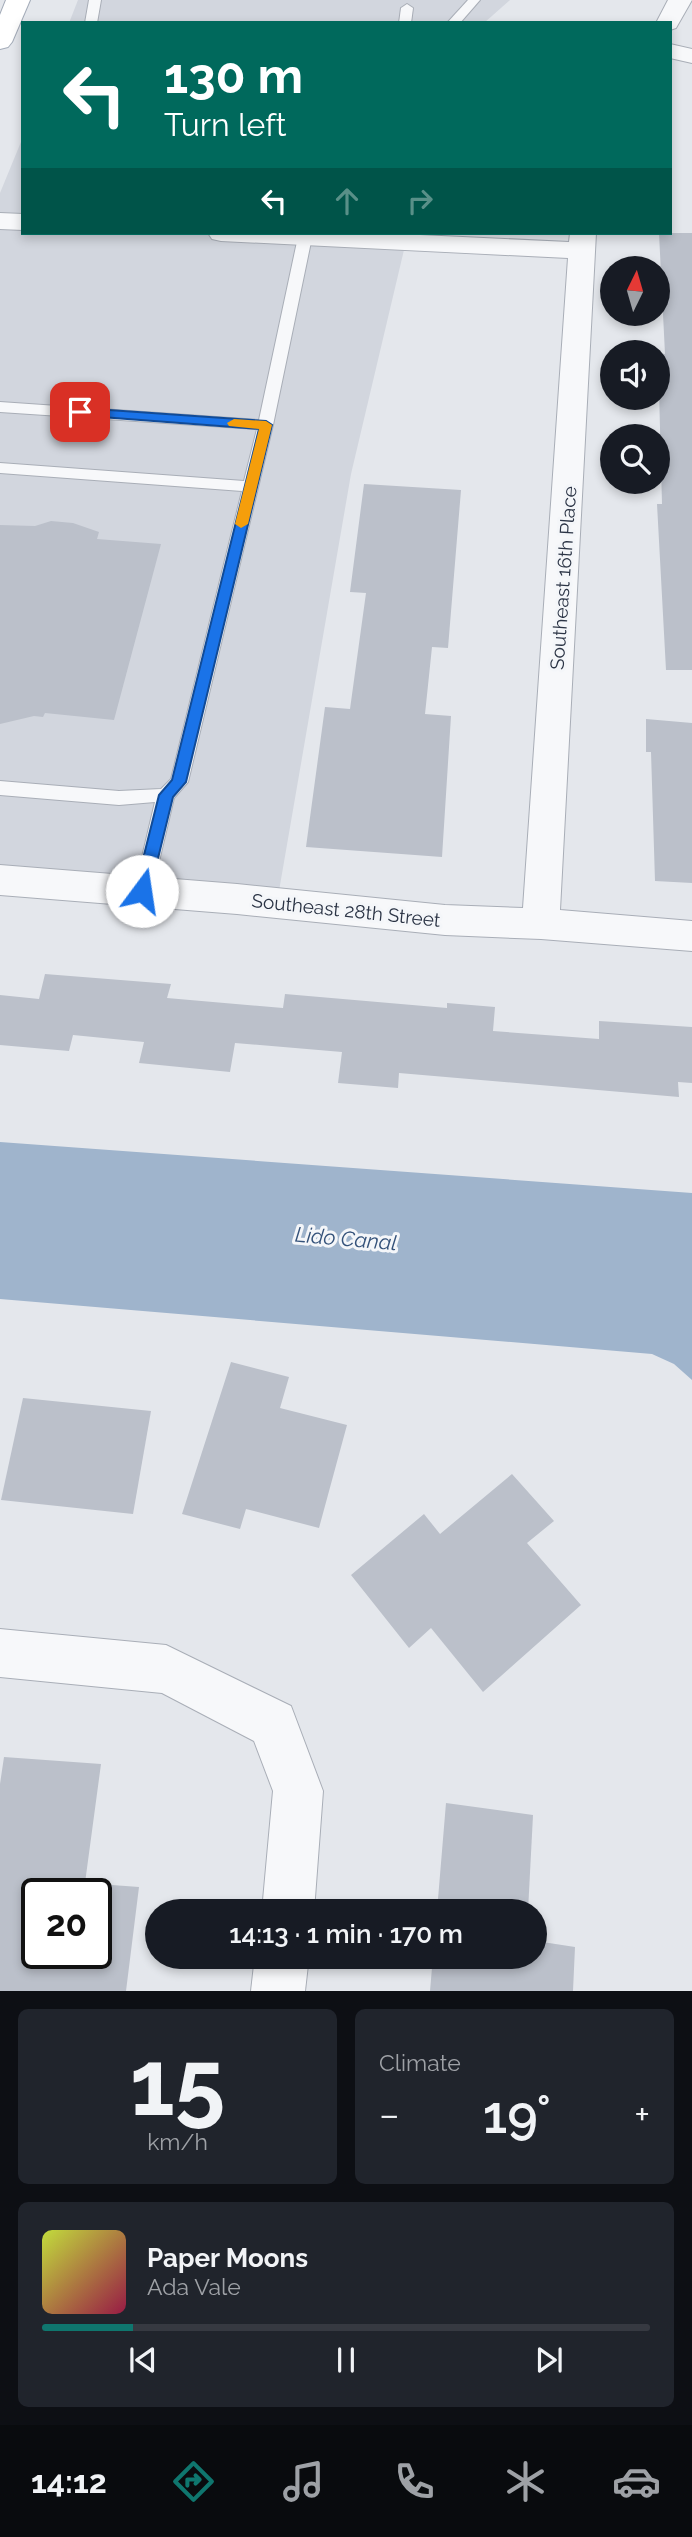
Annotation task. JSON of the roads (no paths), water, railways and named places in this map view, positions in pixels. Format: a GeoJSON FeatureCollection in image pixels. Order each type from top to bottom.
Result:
{"type":"FeatureCollection","features":[{"type":"Feature","properties":{"kind":"main road"},"geometry":{"type":"LineString","coordinates":[[0,42],[18,0]]}},
{"type":"Feature","properties":{"kind":"street"},"geometry":{"type":"LineString","coordinates":[[669,21],[680,0]]}},
{"type":"Feature","properties":{"kind":"street"},"geometry":{"type":"LineString","coordinates":[[672,51],[692,56]]}},
{"type":"Feature","properties":{"kind":"street"},"geometry":{"type":"LineString","coordinates":[[0,221],[21,222]]}},
{"type":"Feature","properties":{"kind":"street"},"geometry":{"type":"LineString","coordinates":[[264,235],[582,242]]}},
{"type":"Feature","properties":{"kind":"street","name":"Southeast 16th Place"},"geometry":{"type":"LineString","coordinates":[[541,924],[582,242]]}},
{"type":"Feature","properties":{"kind":"street","name":"Southeast 28th Street"},"geometry":{"type":"LineString","coordinates":[[0,880],[445,920],[541,924],[692,936]]}},
{"type":"Feature","properties":{"kind":"street"},"geometry":{"type":"LineString","coordinates":[[0,1653],[166,1669],[273,1724],[299,1791],[289,1899]]}},
{"type":"Feature","properties":{"kind":"street"},"geometry":{"type":"LineString","coordinates":[[278,1991],[281,1969]]}},
{"type":"Feature","properties":{"kind":"lane"},"geometry":{"type":"LineString","coordinates":[[92,21],[95,0]]}},
{"type":"Feature","properties":{"kind":"lane"},"geometry":{"type":"LineString","coordinates":[[455,21],[474,0]]}},
{"type":"Feature","properties":{"kind":"lane"},"geometry":{"type":"LineString","coordinates":[[405,21],[407,8]]}},
{"type":"Feature","properties":{"kind":"lane"},"geometry":{"type":"LineString","coordinates":[[142,891],[166,795],[179,782],[266,425],[305,237]]}},
{"type":"Feature","properties":{"kind":"lane"},"geometry":{"type":"LineString","coordinates":[[0,407],[266,425]]}},
{"type":"Feature","properties":{"kind":"lane"},"geometry":{"type":"LineString","coordinates":[[0,468],[250,487]]}},
{"type":"Feature","properties":{"kind":"lane"},"geometry":{"type":"LineString","coordinates":[[0,788],[118,798],[166,795]]}},
{"type":"Feature","properties":{"kind":"water","name":"Lido Canal"},"geometry":{"type":"Polygon","coordinates":[[[0,1142],[692,1193],[692,1380],[674,1364],[652,1354],[0,1299],[0,1142]]]}}]}
